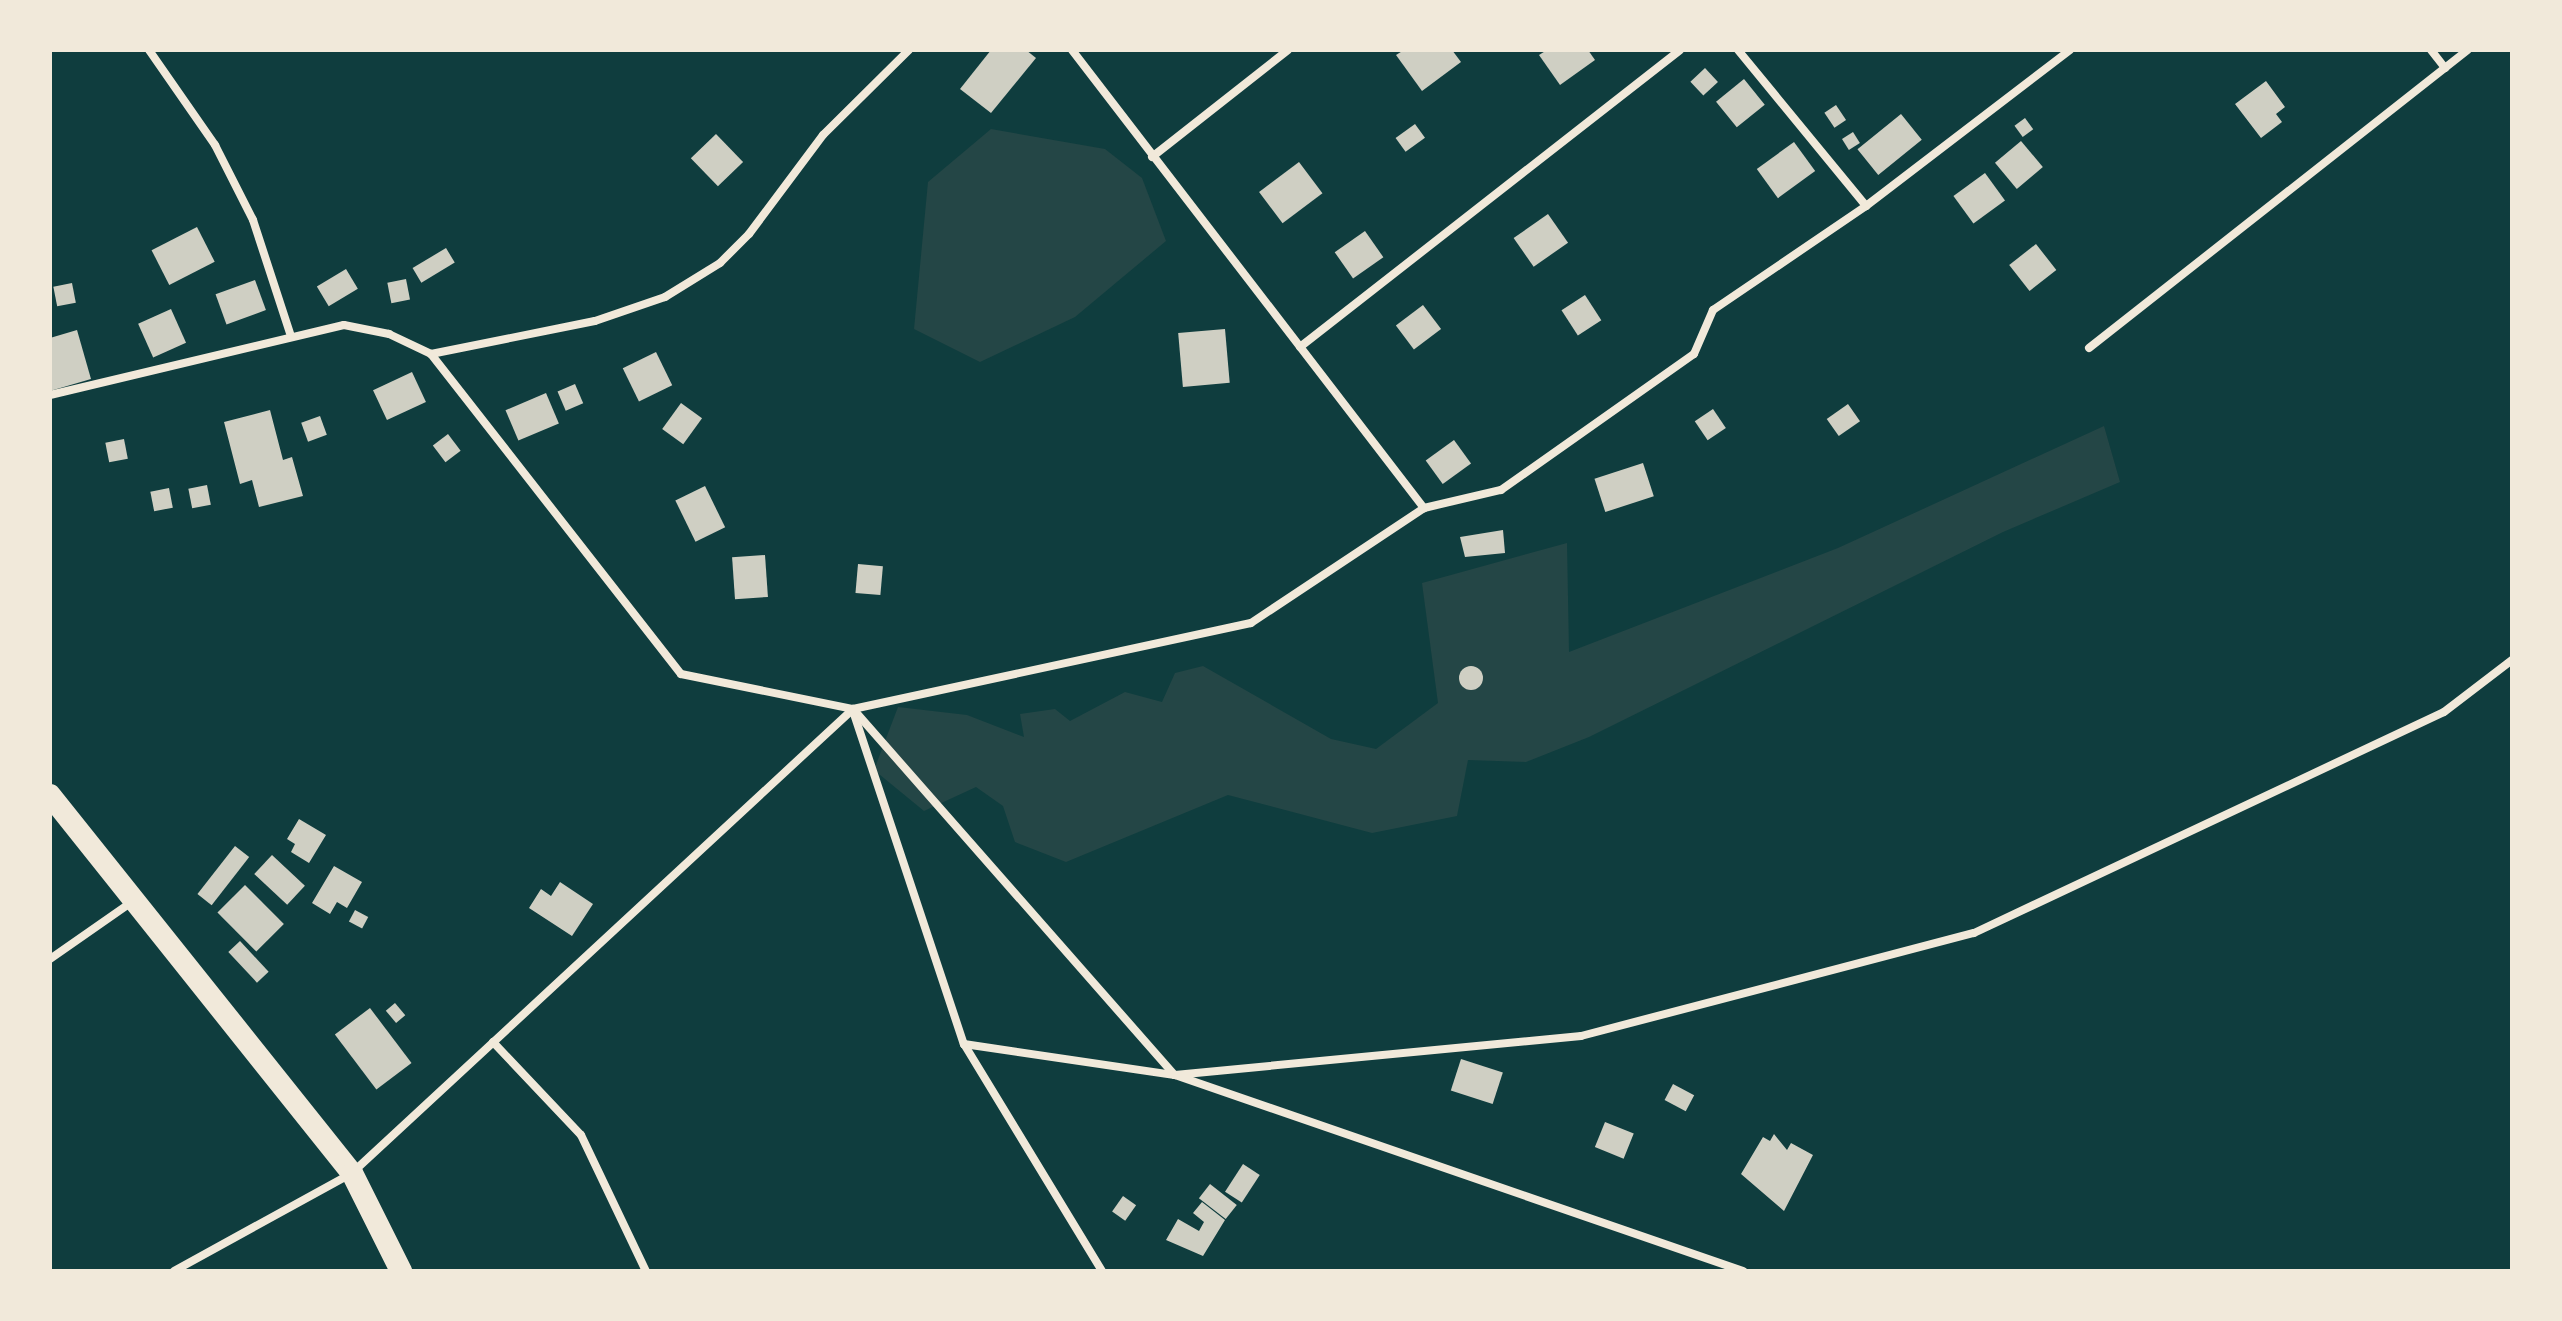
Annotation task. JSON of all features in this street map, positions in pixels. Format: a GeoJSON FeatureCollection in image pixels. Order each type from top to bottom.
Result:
{"type":"FeatureCollection","features":[{"type":"Feature","properties":{"kind":"highway"},"geometry":{"type":"LineString","coordinates":[[50,795],[137,898],[352,1173],[401,1271]]}},
{"type":"Feature","properties":{"kind":"street"},"geometry":{"type":"LineString","coordinates":[[149,50],[215,145],[253,220],[291,336]]}},
{"type":"Feature","properties":{"kind":"street"},"geometry":{"type":"LineString","coordinates":[[431,354],[595,321],[665,297],[720,263],[823,135],[909,50]]}},
{"type":"Feature","properties":{"kind":"street"},"geometry":{"type":"LineString","coordinates":[[1072,50],[1424,508]]}},
{"type":"Feature","properties":{"kind":"street"},"geometry":{"type":"LineString","coordinates":[[1152,157],[1288,50]]}},
{"type":"Feature","properties":{"kind":"street"},"geometry":{"type":"LineString","coordinates":[[1300,347],[1680,50]]}},
{"type":"Feature","properties":{"kind":"street"},"geometry":{"type":"LineString","coordinates":[[1738,50],[1866,206]]}},
{"type":"Feature","properties":{"kind":"street"},"geometry":{"type":"LineString","coordinates":[[50,395],[344,325],[389,334],[431,354],[681,674],[853,709],[1251,623],[1424,508],[1501,490],[1634,403],[1694,354],[1713,310],[1866,206],[2070,50]]}},
{"type":"Feature","properties":{"kind":"street"},"geometry":{"type":"LineString","coordinates":[[2431,50],[2445,68]]}},
{"type":"Feature","properties":{"kind":"street"},"geometry":{"type":"LineString","coordinates":[[2089,348],[2468,50]]}},
{"type":"Feature","properties":{"kind":"street"},"geometry":{"type":"LineString","coordinates":[[1175,1075],[1581,1036],[1974,933],[2444,712],[2512,660]]}},
{"type":"Feature","properties":{"kind":"street"},"geometry":{"type":"LineString","coordinates":[[174,1271],[352,1173],[853,709]]}},
{"type":"Feature","properties":{"kind":"street"},"geometry":{"type":"LineString","coordinates":[[853,709],[964,1044],[1102,1271]]}},
{"type":"Feature","properties":{"kind":"street"},"geometry":{"type":"LineString","coordinates":[[853,709],[1175,1075]]}},
{"type":"Feature","properties":{"kind":"street"},"geometry":{"type":"LineString","coordinates":[[50,959],[137,898]]}},
{"type":"Feature","properties":{"kind":"street"},"geometry":{"type":"LineString","coordinates":[[493,1042],[581,1135],[646,1271]]}},
{"type":"Feature","properties":{"kind":"street"},"geometry":{"type":"LineString","coordinates":[[964,1044],[1175,1075],[1743,1271]]}},
{"type":"Feature","properties":{"kind":"shaded area"},"geometry":{"type":"Polygon","coordinates":[[[991,129],[1105,149],[1142,178],[1166,241],[1075,317],[980,362],[914,329],[928,182],[991,129]]]}},
{"type":"Feature","properties":{"kind":"shaded area"},"geometry":{"type":"Polygon","coordinates":[[[2104,426],[2120,482],[2003,532],[1589,737],[1526,762],[1468,760],[1457,816],[1372,833],[1228,795],[1066,862],[1015,842],[1003,806],[976,787],[924,811],[874,770],[898,707],[967,715],[1024,737],[1020,714],[1055,709],[1070,721],[1125,692],[1162,702],[1175,673],[1203,666],[1331,739],[1376,749],[1438,703],[1422,583],[1567,543],[1569,652],[1838,548],[2104,426]]]}},
{"type":"Feature","properties":{"kind":"building"},"geometry":{"type":"Polygon","coordinates":[[[991,50],[1026,50],[1036,58],[991,113],[960,89],[991,50]]]}},
{"type":"Feature","properties":{"kind":"building"},"geometry":{"type":"Polygon","coordinates":[[[1404,50],[1452,50],[1461,62],[1422,91],[1396,55],[1404,50]]]}},
{"type":"Feature","properties":{"kind":"building"},"geometry":{"type":"Polygon","coordinates":[[[1547,50],[1588,50],[1595,60],[1560,85],[1539,55],[1547,50]]]}},
{"type":"Feature","properties":{"kind":"building"},"geometry":{"type":"Polygon","coordinates":[[[1705,68],[1718,82],[1703,96],[1690,82],[1705,68]]]}},
{"type":"Feature","properties":{"kind":"building"},"geometry":{"type":"Polygon","coordinates":[[[1744,79],[1765,105],[1737,127],[1716,102],[1744,79]]]}},
{"type":"Feature","properties":{"kind":"building"},"geometry":{"type":"Polygon","coordinates":[[[2266,81],[2285,107],[2276,114],[2282,122],[2261,138],[2235,104],[2266,81]]]}},
{"type":"Feature","properties":{"kind":"building"},"geometry":{"type":"Polygon","coordinates":[[[1836,105],[1846,120],[1834,128],[1824,113],[1836,105]]]}},
{"type":"Feature","properties":{"kind":"building"},"geometry":{"type":"Polygon","coordinates":[[[1901,114],[1922,140],[1878,175],[1857,149],[1901,114]]]}},
{"type":"Feature","properties":{"kind":"building"},"geometry":{"type":"Polygon","coordinates":[[[2025,118],[2033,129],[2023,137],[2014,126],[2025,118]]]}},
{"type":"Feature","properties":{"kind":"building"},"geometry":{"type":"Polygon","coordinates":[[[1415,124],[1425,138],[1406,152],[1396,138],[1415,124]]]}},
{"type":"Feature","properties":{"kind":"building"},"geometry":{"type":"Polygon","coordinates":[[[1853,132],[1860,143],[1849,150],[1842,139],[1853,132]]]}},
{"type":"Feature","properties":{"kind":"building"},"geometry":{"type":"Polygon","coordinates":[[[716,134],[743,162],[718,186],[691,158],[716,134]]]}},
{"type":"Feature","properties":{"kind":"building"},"geometry":{"type":"Polygon","coordinates":[[[2021,141],[2043,167],[2017,189],[1995,163],[2021,141]]]}},
{"type":"Feature","properties":{"kind":"building"},"geometry":{"type":"Polygon","coordinates":[[[1794,142],[1815,171],[1778,198],[1757,169],[1794,142]]]}},
{"type":"Feature","properties":{"kind":"building"},"geometry":{"type":"Polygon","coordinates":[[[1299,162],[1322,193],[1283,223],[1259,192],[1299,162]]]}},
{"type":"Feature","properties":{"kind":"building"},"geometry":{"type":"Polygon","coordinates":[[[1985,173],[2005,201],[1973,223],[1953,196],[1985,173]]]}},
{"type":"Feature","properties":{"kind":"building"},"geometry":{"type":"Polygon","coordinates":[[[1548,214],[1568,243],[1534,267],[1514,238],[1548,214]]]}},
{"type":"Feature","properties":{"kind":"building"},"geometry":{"type":"Polygon","coordinates":[[[197,227],[215,262],[169,285],[152,250],[197,227]]]}},
{"type":"Feature","properties":{"kind":"building"},"geometry":{"type":"Polygon","coordinates":[[[1365,231],[1383,257],[1353,278],[1335,252],[1365,231]]]}},
{"type":"Feature","properties":{"kind":"building"},"geometry":{"type":"Polygon","coordinates":[[[2036,244],[2056,270],[2030,291],[2009,265],[2036,244]]]}},
{"type":"Feature","properties":{"kind":"building"},"geometry":{"type":"Polygon","coordinates":[[[446,248],[455,263],[421,283],[413,268],[446,248]]]}},
{"type":"Feature","properties":{"kind":"building"},"geometry":{"type":"Polygon","coordinates":[[[346,269],[358,289],[329,306],[317,287],[346,269]]]}},
{"type":"Feature","properties":{"kind":"building"},"geometry":{"type":"Polygon","coordinates":[[[406,279],[410,300],[391,303],[387,283],[406,279]]]}},
{"type":"Feature","properties":{"kind":"building"},"geometry":{"type":"Polygon","coordinates":[[[255,280],[266,310],[226,324],[216,294],[255,280]]]}},
{"type":"Feature","properties":{"kind":"building"},"geometry":{"type":"Polygon","coordinates":[[[72,283],[76,303],[57,306],[53,287],[72,283]]]}},
{"type":"Feature","properties":{"kind":"building"},"geometry":{"type":"Polygon","coordinates":[[[1585,295],[1601,320],[1578,335],[1562,310],[1585,295]]]}},
{"type":"Feature","properties":{"kind":"building"},"geometry":{"type":"Polygon","coordinates":[[[1423,305],[1441,329],[1414,349],[1396,325],[1423,305]]]}},
{"type":"Feature","properties":{"kind":"building"},"geometry":{"type":"Polygon","coordinates":[[[171,309],[186,343],[153,357],[138,324],[171,309]]]}},
{"type":"Feature","properties":{"kind":"building"},"geometry":{"type":"Polygon","coordinates":[[[1225,329],[1230,383],[1183,387],[1178,333],[1225,329]]]}},
{"type":"Feature","properties":{"kind":"building"},"geometry":{"type":"Polygon","coordinates":[[[77,330],[91,379],[50,391],[50,338],[77,330]]]}},
{"type":"Feature","properties":{"kind":"building"},"geometry":{"type":"Polygon","coordinates":[[[656,352],[672,385],[639,401],[623,368],[656,352]]]}},
{"type":"Feature","properties":{"kind":"building"},"geometry":{"type":"Polygon","coordinates":[[[412,372],[426,402],[387,420],[373,390],[412,372]]]}},
{"type":"Feature","properties":{"kind":"building"},"geometry":{"type":"Polygon","coordinates":[[[575,384],[583,403],[566,411],[558,391],[575,384]]]}},
{"type":"Feature","properties":{"kind":"building"},"geometry":{"type":"Polygon","coordinates":[[[546,393],[559,423],[518,441],[505,410],[546,393]]]}},
{"type":"Feature","properties":{"kind":"building"},"geometry":{"type":"Polygon","coordinates":[[[681,403],[702,418],[683,444],[662,429],[681,403]]]}},
{"type":"Feature","properties":{"kind":"building"},"geometry":{"type":"Polygon","coordinates":[[[1848,404],[1860,421],[1839,436],[1827,419],[1848,404]]]}},
{"type":"Feature","properties":{"kind":"building"},"geometry":{"type":"Polygon","coordinates":[[[1713,409],[1726,428],[1708,440],[1695,421],[1713,409]]]}},
{"type":"Feature","properties":{"kind":"building"},"geometry":{"type":"Polygon","coordinates":[[[270,410],[283,460],[292,457],[303,496],[259,507],[252,480],[240,484],[224,422],[270,410]]]}},
{"type":"Feature","properties":{"kind":"building"},"geometry":{"type":"Polygon","coordinates":[[[320,416],[327,435],[308,442],[301,423],[320,416]]]}},
{"type":"Feature","properties":{"kind":"building"},"geometry":{"type":"Polygon","coordinates":[[[448,434],[461,451],[445,462],[433,445],[448,434]]]}},
{"type":"Feature","properties":{"kind":"building"},"geometry":{"type":"Polygon","coordinates":[[[124,439],[128,459],[109,462],[105,443],[124,439]]]}},
{"type":"Feature","properties":{"kind":"building"},"geometry":{"type":"Polygon","coordinates":[[[1454,440],[1471,463],[1443,484],[1426,461],[1454,440]]]}},
{"type":"Feature","properties":{"kind":"building"},"geometry":{"type":"Polygon","coordinates":[[[1643,463],[1654,496],[1605,512],[1594,479],[1643,463]]]}},
{"type":"Feature","properties":{"kind":"building"},"geometry":{"type":"Polygon","coordinates":[[[207,485],[211,505],[192,508],[188,489],[207,485]]]}},
{"type":"Feature","properties":{"kind":"building"},"geometry":{"type":"Polygon","coordinates":[[[705,486],[725,527],[696,542],[675,500],[705,486]]]}},
{"type":"Feature","properties":{"kind":"building"},"geometry":{"type":"Polygon","coordinates":[[[169,488],[173,508],[154,511],[150,492],[169,488]]]}},
{"type":"Feature","properties":{"kind":"building"},"geometry":{"type":"Polygon","coordinates":[[[1503,530],[1505,553],[1465,557],[1460,537],[1503,530]]]}},
{"type":"Feature","properties":{"kind":"building"},"geometry":{"type":"Polygon","coordinates":[[[765,555],[768,597],[735,599],[732,557],[765,555]]]}},
{"type":"Feature","properties":{"kind":"building"},"geometry":{"type":"Polygon","coordinates":[[[858,564],[883,566],[880,595],[855,593],[858,564]]]}},
{"type":"Feature","properties":{"kind":"building"},"geometry":{"type":"Polygon","coordinates":[[[1471,666],[1480,669],[1483,678],[1480,687],[1471,690],[1462,687],[1459,678],[1462,669],[1471,666]]]}},
{"type":"Feature","properties":{"kind":"building"},"geometry":{"type":"Polygon","coordinates":[[[299,819],[326,835],[309,863],[291,852],[295,844],[287,839],[299,819]]]}},
{"type":"Feature","properties":{"kind":"building"},"geometry":{"type":"Polygon","coordinates":[[[235,846],[249,857],[212,905],[197,894],[235,846]]]}},
{"type":"Feature","properties":{"kind":"building"},"geometry":{"type":"Polygon","coordinates":[[[272,855],[305,886],[287,905],[254,874],[272,855]]]}},
{"type":"Feature","properties":{"kind":"building"},"geometry":{"type":"Polygon","coordinates":[[[334,866],[362,882],[347,908],[337,902],[330,914],[312,903],[334,866]]]}},
{"type":"Feature","properties":{"kind":"building"},"geometry":{"type":"Polygon","coordinates":[[[560,882],[593,904],[572,936],[529,908],[541,889],[551,896],[560,882]]]}},
{"type":"Feature","properties":{"kind":"building"},"geometry":{"type":"Polygon","coordinates":[[[245,885],[284,924],[256,951],[217,913],[245,885]]]}},
{"type":"Feature","properties":{"kind":"building"},"geometry":{"type":"Polygon","coordinates":[[[355,910],[368,917],[362,929],[349,921],[355,910]]]}},
{"type":"Feature","properties":{"kind":"building"},"geometry":{"type":"Polygon","coordinates":[[[240,941],[269,972],[257,983],[228,952],[240,941]]]}},
{"type":"Feature","properties":{"kind":"building"},"geometry":{"type":"Polygon","coordinates":[[[395,1003],[405,1015],[396,1023],[386,1011],[395,1003]]]}},
{"type":"Feature","properties":{"kind":"building"},"geometry":{"type":"Polygon","coordinates":[[[370,1008],[412,1063],[376,1090],[335,1034],[370,1008]]]}},
{"type":"Feature","properties":{"kind":"building"},"geometry":{"type":"Polygon","coordinates":[[[1461,1059],[1503,1073],[1493,1104],[1451,1090],[1461,1059]]]}},
{"type":"Feature","properties":{"kind":"building"},"geometry":{"type":"Polygon","coordinates":[[[1673,1084],[1694,1095],[1686,1111],[1665,1100],[1673,1084]]]}},
{"type":"Feature","properties":{"kind":"building"},"geometry":{"type":"Polygon","coordinates":[[[1605,1122],[1634,1134],[1624,1159],[1595,1147],[1605,1122]]]}},
{"type":"Feature","properties":{"kind":"building"},"geometry":{"type":"Polygon","coordinates":[[[1774,1134],[1787,1150],[1791,1143],[1813,1155],[1784,1211],[1741,1174],[1763,1137],[1770,1141],[1774,1134]]]}},
{"type":"Feature","properties":{"kind":"building"},"geometry":{"type":"Polygon","coordinates":[[[1243,1164],[1260,1175],[1242,1203],[1225,1192],[1243,1164]]]}},
{"type":"Feature","properties":{"kind":"building"},"geometry":{"type":"Polygon","coordinates":[[[1210,1184],[1237,1205],[1226,1219],[1199,1198],[1210,1184]]]}},
{"type":"Feature","properties":{"kind":"building"},"geometry":{"type":"Polygon","coordinates":[[[1123,1196],[1136,1205],[1125,1221],[1112,1212],[1123,1196]]]}},
{"type":"Feature","properties":{"kind":"building"},"geometry":{"type":"Polygon","coordinates":[[[1202,1202],[1225,1220],[1203,1256],[1166,1240],[1178,1219],[1199,1231],[1204,1222],[1193,1213],[1202,1202]]]}}]}
